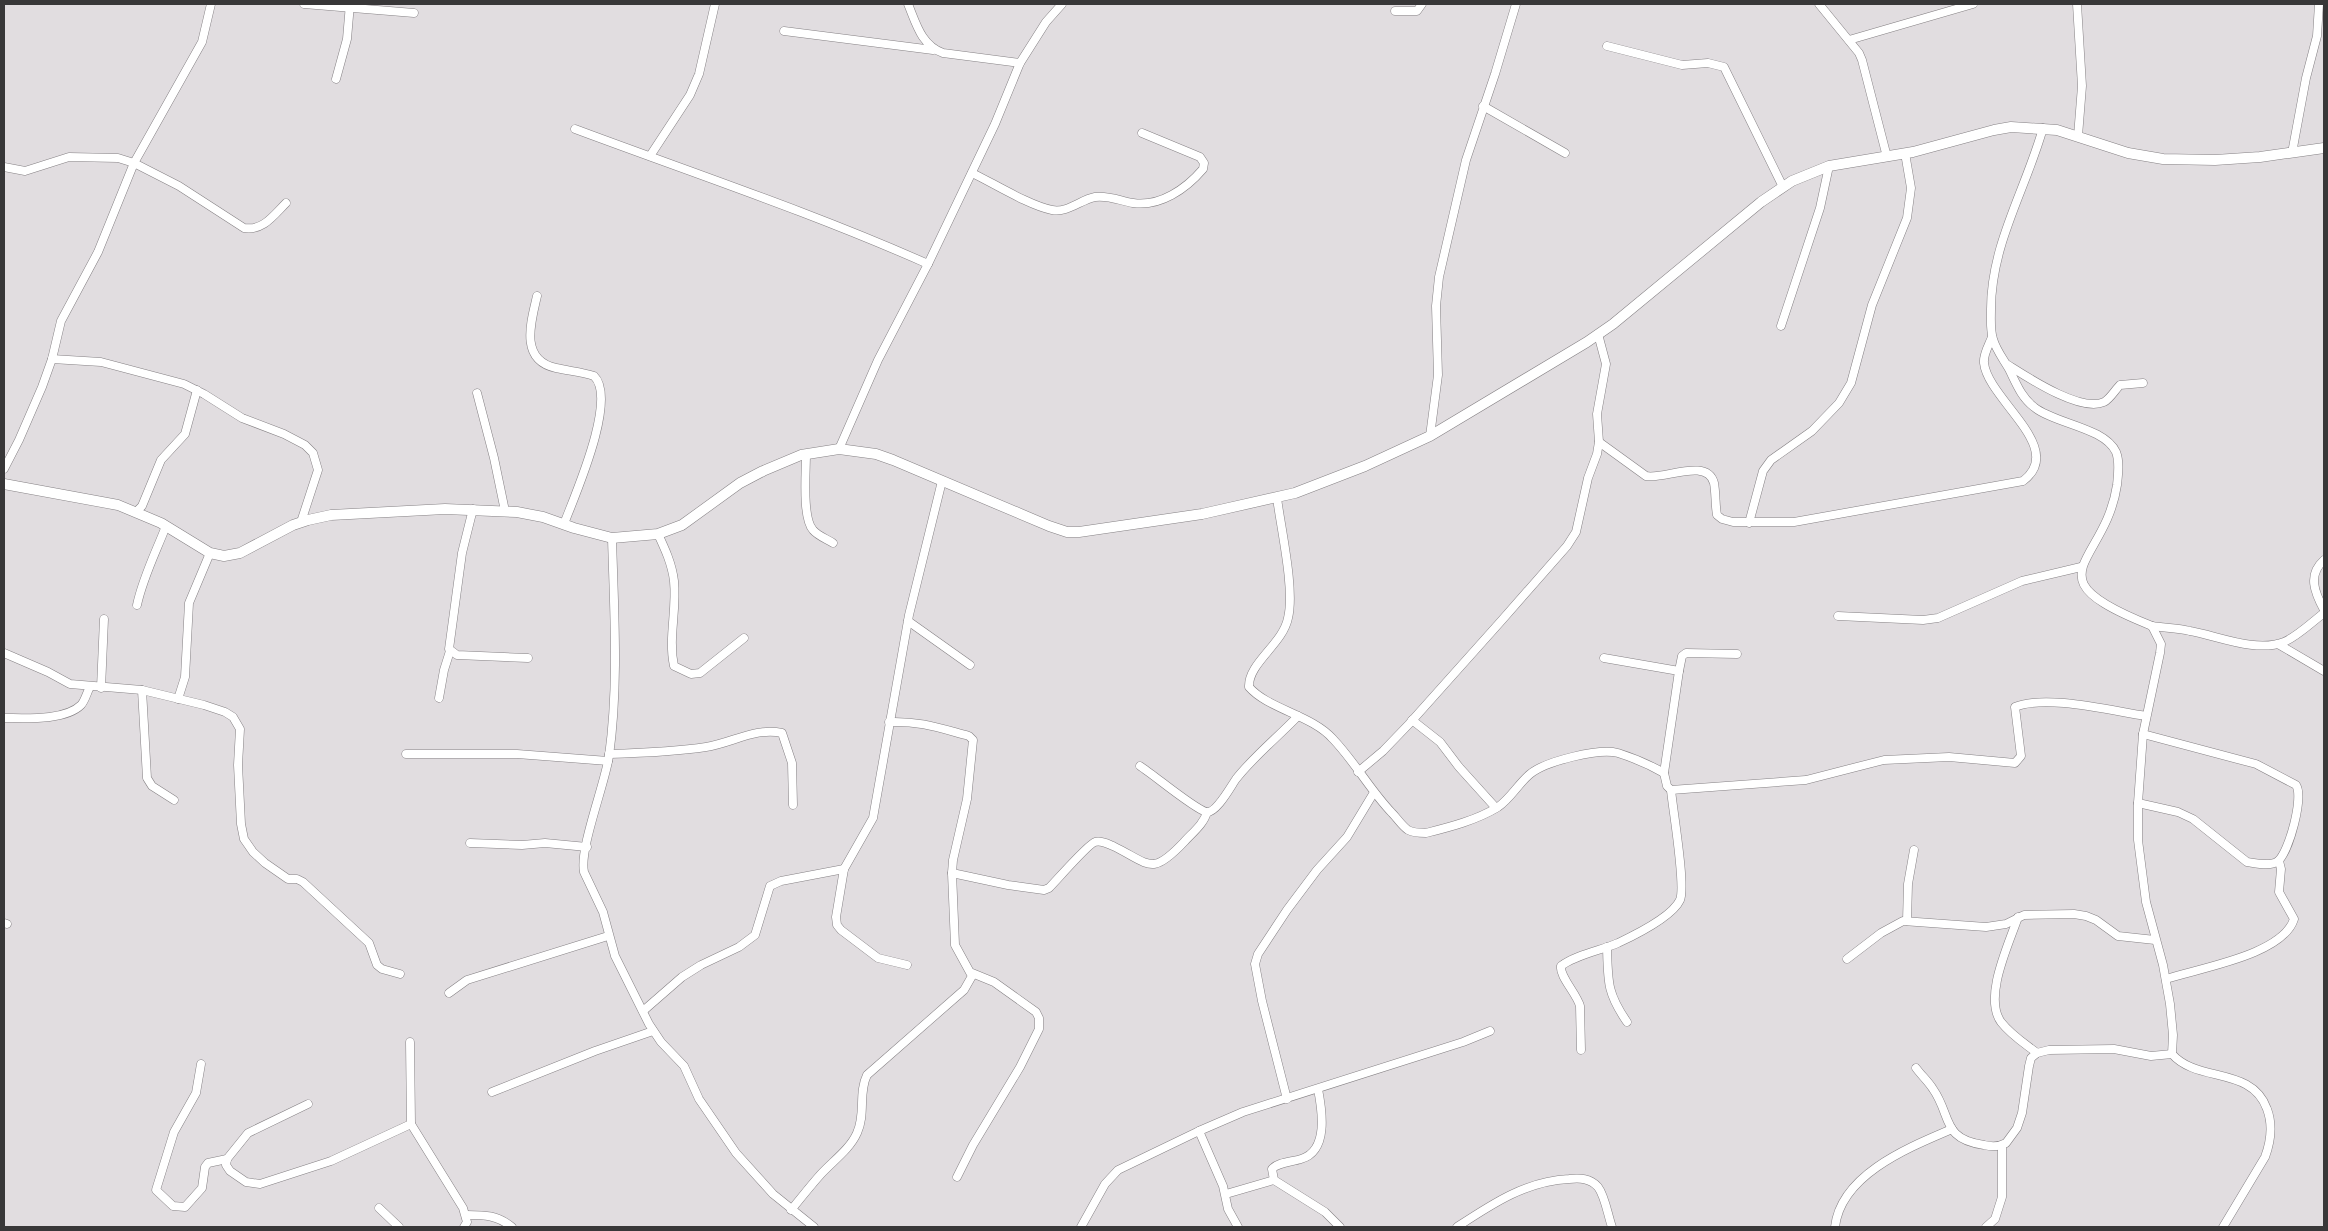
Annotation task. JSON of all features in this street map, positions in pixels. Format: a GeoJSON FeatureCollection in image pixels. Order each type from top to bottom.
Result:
{"type":"FeatureCollection","features":[{"type":"Feature","properties":{"kind":"street"},"geometry":{"type":"LineString","coordinates":[[4,468],[23,431],[52,359],[62,321],[98,252],[134,163],[202,42],[211,4]]}},
{"type":"Feature","properties":{"kind":"street"},"geometry":{"type":"LineString","coordinates":[[304,4],[350,5],[414,13]]}},
{"type":"Feature","properties":{"kind":"street"},"geometry":{"type":"LineString","coordinates":[[650,156],[690,95],[699,74],[708,43],[714,4]]}},
{"type":"Feature","properties":{"kind":"street"},"geometry":{"type":"LineString","coordinates":[[908,4],[923,38],[934,50]]}},
{"type":"Feature","properties":{"kind":"street"},"geometry":{"type":"LineString","coordinates":[[839,449],[878,360],[928,264],[972,173],[1020,63],[1046,22],[1062,4]]}},
{"type":"Feature","properties":{"kind":"street"},"geometry":{"type":"LineString","coordinates":[[1396,11],[1417,11],[1422,4]]}},
{"type":"Feature","properties":{"kind":"street"},"geometry":{"type":"LineString","coordinates":[[1430,436],[1438,375],[1436,306],[1439,277],[1457,192],[1516,4]]}},
{"type":"Feature","properties":{"kind":"street"},"geometry":{"type":"LineString","coordinates":[[1819,4],[1849,40],[1862,60],[1887,157]]}},
{"type":"Feature","properties":{"kind":"street"},"geometry":{"type":"LineString","coordinates":[[1849,40],[1972,4]]}},
{"type":"Feature","properties":{"kind":"street"},"geometry":{"type":"LineString","coordinates":[[2077,4],[2082,86],[2078,136]]}},
{"type":"Feature","properties":{"kind":"street"},"geometry":{"type":"LineString","coordinates":[[2292,153],[2301,101],[2317,36],[2319,4]]}},
{"type":"Feature","properties":{"kind":"street"},"geometry":{"type":"LineString","coordinates":[[336,79],[346,45],[350,5]]}},
{"type":"Feature","properties":{"kind":"street"},"geometry":{"type":"LineString","coordinates":[[784,31],[1020,63]]}},
{"type":"Feature","properties":{"kind":"street"},"geometry":{"type":"LineString","coordinates":[[1607,46],[1682,65],[1708,63],[1724,67],[1783,187]]}},
{"type":"Feature","properties":{"kind":"street"},"geometry":{"type":"LineString","coordinates":[[1483,106],[1565,153]]}},
{"type":"Feature","properties":{"kind":"street"},"geometry":{"type":"LineString","coordinates":[[4,484],[98,501],[136,512],[166,526],[210,553],[224,556],[240,553],[300,522],[331,515],[445,508],[505,511],[543,517],[612,538],[658,534],[682,525],[740,483],[763,471],[806,454],[839,449],[876,454],[1049,526],[1068,532],[1095,531],[1159,519],[1202,514],[1277,498],[1344,476],[1430,436],[1613,324],[1761,202],[1792,181],[1829,166],[1887,157],[2011,127],[2042,128],[2078,136],[2128,153],[2163,159],[2215,160],[2324,148]]}},
{"type":"Feature","properties":{"kind":"street"},"geometry":{"type":"LineString","coordinates":[[1599,442],[1646,476],[1655,478],[1699,470],[1707,473],[1713,481],[1717,515],[1722,519],[1733,522],[1794,522],[2023,481],[2031,475],[2035,468],[2036,457],[2031,436],[2002,400],[1983,362],[1992,337],[1991,293],[1997,256],[2010,218],[2025,186],[2042,128]]}},
{"type":"Feature","properties":{"kind":"street"},"geometry":{"type":"LineString","coordinates":[[575,129],[874,240],[928,264]]}},
{"type":"Feature","properties":{"kind":"street"},"geometry":{"type":"LineString","coordinates":[[972,173],[1050,210],[1060,211],[1094,197],[1105,196],[1134,203],[1151,204],[1171,195],[1199,174],[1204,163],[1200,157],[1142,133]]}},
{"type":"Feature","properties":{"kind":"street"},"geometry":{"type":"LineString","coordinates":[[1749,523],[1762,471],[1771,460],[1812,431],[1839,403],[1851,383],[1872,305],[1907,218],[1911,188],[1905,153]]}},
{"type":"Feature","properties":{"kind":"street"},"geometry":{"type":"LineString","coordinates":[[4,168],[25,171],[69,157],[80,156],[118,158],[134,163],[180,186],[244,228],[252,229],[262,227],[286,203]]}},
{"type":"Feature","properties":{"kind":"street"},"geometry":{"type":"LineString","coordinates":[[1781,326],[1820,208],[1829,166]]}},
{"type":"Feature","properties":{"kind":"street"},"geometry":{"type":"LineString","coordinates":[[537,296],[529,332],[529,339],[536,356],[554,368],[594,376],[600,386],[596,438],[564,524]]}},
{"type":"Feature","properties":{"kind":"street"},"geometry":{"type":"LineString","coordinates":[[1358,772],[1383,751],[1412,720],[1522,598],[1576,532],[1588,478],[1597,454],[1599,442],[1597,414],[1606,364],[1598,334]]}},
{"type":"Feature","properties":{"kind":"street"},"geometry":{"type":"LineString","coordinates":[[1992,337],[2021,392],[2035,408],[2070,425],[2088,430],[2110,444],[2116,452],[2118,465],[2115,495],[2081,567],[2080,575],[2083,585],[2089,592],[2128,617],[2152,626],[2187,630],[2260,645],[2278,644],[2293,637],[2324,611],[2315,592],[2313,582],[2316,571],[2324,560]]}},
{"type":"Feature","properties":{"kind":"street"},"geometry":{"type":"LineString","coordinates":[[52,359],[101,362],[184,384],[236,415],[284,434],[305,445],[313,453],[318,470],[300,522]]}},
{"type":"Feature","properties":{"kind":"street"},"geometry":{"type":"LineString","coordinates":[[2006,364],[2048,390],[2090,404],[2106,401],[2120,385],[2143,383]]}},
{"type":"Feature","properties":{"kind":"street"},"geometry":{"type":"LineString","coordinates":[[136,512],[142,506],[161,460],[185,434],[196,390]]}},
{"type":"Feature","properties":{"kind":"street"},"geometry":{"type":"LineString","coordinates":[[477,393],[494,458],[505,511]]}},
{"type":"Feature","properties":{"kind":"street"},"geometry":{"type":"LineString","coordinates":[[806,454],[806,514],[809,524],[814,531],[833,543]]}},
{"type":"Feature","properties":{"kind":"street"},"geometry":{"type":"LineString","coordinates":[[907,965],[878,958],[848,937],[837,925],[837,905],[844,869],[873,818],[908,621],[942,481]]}},
{"type":"Feature","properties":{"kind":"street"},"geometry":{"type":"LineString","coordinates":[[1277,498],[1290,590],[1288,618],[1278,640],[1251,672],[1249,687],[1263,698],[1329,734],[1344,751],[1373,794],[1407,830],[1416,833],[1438,830],[1469,820],[1496,808],[1531,774],[1543,766],[1591,754],[1617,753],[1664,773]]}},
{"type":"Feature","properties":{"kind":"street"},"geometry":{"type":"LineString","coordinates":[[439,698],[445,665],[450,651],[448,645],[469,509]]}},
{"type":"Feature","properties":{"kind":"street"},"geometry":{"type":"LineString","coordinates":[[137,605],[142,581],[150,567],[166,526]]}},
{"type":"Feature","properties":{"kind":"street"},"geometry":{"type":"LineString","coordinates":[[658,534],[669,559],[674,582],[671,646],[674,666],[691,674],[700,673],[744,638]]}},
{"type":"Feature","properties":{"kind":"street"},"geometry":{"type":"LineString","coordinates":[[612,538],[615,689],[609,758],[583,865],[584,872],[603,912],[615,956],[653,1031],[668,1051],[684,1066],[699,1099],[736,1153],[773,1194],[814,1227]]}},
{"type":"Feature","properties":{"kind":"street"},"geometry":{"type":"LineString","coordinates":[[178,698],[185,677],[189,603],[210,553]]}},
{"type":"Feature","properties":{"kind":"street"},"geometry":{"type":"LineString","coordinates":[[1838,616],[1923,620],[1938,618],[2022,581],[2081,567]]}},
{"type":"Feature","properties":{"kind":"street"},"geometry":{"type":"LineString","coordinates":[[101,688],[104,619]]}},
{"type":"Feature","properties":{"kind":"street"},"geometry":{"type":"LineString","coordinates":[[908,621],[970,666]]}},
{"type":"Feature","properties":{"kind":"street"},"geometry":{"type":"LineString","coordinates":[[2152,626],[2161,644],[2143,734],[2138,803],[2139,858],[2146,902],[2166,979],[2173,1024],[2172,1054],[2183,1065],[2246,1083],[2257,1092],[2266,1105],[2270,1116],[2269,1145],[2265,1157],[2223,1227]]}},
{"type":"Feature","properties":{"kind":"street"},"geometry":{"type":"LineString","coordinates":[[2278,644],[2324,671]]}},
{"type":"Feature","properties":{"kind":"street"},"geometry":{"type":"LineString","coordinates":[[450,651],[457,655],[528,658]]}},
{"type":"Feature","properties":{"kind":"street"},"geometry":{"type":"LineString","coordinates":[[4,653],[48,672],[70,684],[142,690],[225,712],[237,722],[240,729],[238,764],[241,824],[244,839],[253,852],[288,879],[293,878],[303,882],[368,943],[377,965],[382,969],[400,974]]}},
{"type":"Feature","properties":{"kind":"street"},"geometry":{"type":"LineString","coordinates":[[1581,1050],[1580,1006],[1560,970],[1565,963],[1608,947],[1646,929],[1665,915],[1679,901],[1682,884],[1671,790],[1667,786],[1664,773],[1682,656],[1686,653],[1736,654]]}},
{"type":"Feature","properties":{"kind":"street"},"geometry":{"type":"LineString","coordinates":[[1604,658],[1679,671]]}},
{"type":"Feature","properties":{"kind":"street"},"geometry":{"type":"LineString","coordinates":[[4,718],[43,719],[74,710],[82,704],[90,687]]}},
{"type":"Feature","properties":{"kind":"street"},"geometry":{"type":"LineString","coordinates":[[142,690],[147,778],[152,786],[174,800]]}},
{"type":"Feature","properties":{"kind":"street"},"geometry":{"type":"LineString","coordinates":[[1671,790],[1806,780],[1893,760],[1964,757],[2015,763],[2021,756],[2015,707],[2036,702],[2146,716]]}},
{"type":"Feature","properties":{"kind":"street"},"geometry":{"type":"LineString","coordinates":[[952,873],[1008,885],[1044,890],[1049,888],[1090,845],[1100,842],[1121,850],[1142,863],[1152,866],[1159,864],[1171,856],[1201,824],[1207,812],[1216,807],[1237,778],[1298,716]]}},
{"type":"Feature","properties":{"kind":"street"},"geometry":{"type":"LineString","coordinates":[[1412,720],[1440,742],[1459,767],[1496,808]]}},
{"type":"Feature","properties":{"kind":"street"},"geometry":{"type":"LineString","coordinates":[[889,722],[911,721],[931,724],[969,736],[973,740],[967,799],[953,860],[956,950],[972,973],[994,982],[1036,1012],[1039,1018],[1039,1029],[1020,1066],[973,1145],[957,1177]]}},
{"type":"Feature","properties":{"kind":"street"},"geometry":{"type":"LineString","coordinates":[[406,754],[517,754],[609,758],[709,747],[750,734],[775,731],[782,733],[792,763],[793,806]]}},
{"type":"Feature","properties":{"kind":"street"},"geometry":{"type":"LineString","coordinates":[[2138,803],[2178,812],[2193,819],[2247,862],[2273,864],[2278,861],[2284,851],[2298,811],[2298,790],[2296,785],[2256,764],[2143,734]]}},
{"type":"Feature","properties":{"kind":"street"},"geometry":{"type":"LineString","coordinates":[[1140,766],[1207,812]]}},
{"type":"Feature","properties":{"kind":"street"},"geometry":{"type":"LineString","coordinates":[[1287,1099],[1262,1001],[1255,964],[1258,954],[1287,910],[1317,870],[1347,837],[1373,794]]}},
{"type":"Feature","properties":{"kind":"street"},"geometry":{"type":"LineString","coordinates":[[470,843],[522,845],[545,843],[587,848]]}},
{"type":"Feature","properties":{"kind":"street"},"geometry":{"type":"LineString","coordinates":[[1907,921],[1908,884],[1914,850]]}},
{"type":"Feature","properties":{"kind":"street"},"geometry":{"type":"LineString","coordinates":[[2166,979],[2260,952],[2283,936],[2292,926],[2294,918],[2279,892],[2281,869],[2278,861]]}},
{"type":"Feature","properties":{"kind":"street"},"geometry":{"type":"LineString","coordinates":[[642,1011],[682,977],[701,965],[739,947],[755,935],[770,886],[789,879],[844,869]]}},
{"type":"Feature","properties":{"kind":"street"},"geometry":{"type":"LineString","coordinates":[[1847,959],[1881,932],[1896,923],[1907,921],[1986,927],[2006,924],[2018,918],[2032,915],[2086,916],[2118,936],[2155,940]]}},
{"type":"Feature","properties":{"kind":"street"},"geometry":{"type":"LineString","coordinates":[[2018,918],[1999,971],[1995,995],[1995,1010],[2000,1021],[2011,1034],[2037,1053]]}},
{"type":"Feature","properties":{"kind":"street"},"geometry":{"type":"LineString","coordinates":[[449,993],[467,980],[608,936]]}},
{"type":"Feature","properties":{"kind":"street"},"geometry":{"type":"LineString","coordinates":[[1608,947],[1610,991],[1614,1003],[1627,1022]]}},
{"type":"Feature","properties":{"kind":"street"},"geometry":{"type":"LineString","coordinates":[[791,1210],[821,1174],[851,1143],[861,1121],[863,1093],[867,1075],[964,990],[970,981],[972,973]]}},
{"type":"Feature","properties":{"kind":"street"},"geometry":{"type":"LineString","coordinates":[[492,1092],[595,1051],[653,1031]]}},
{"type":"Feature","properties":{"kind":"street"},"geometry":{"type":"LineString","coordinates":[[1081,1227],[1104,1184],[1118,1170],[1198,1131],[1243,1112],[1463,1042],[1490,1031]]}},
{"type":"Feature","properties":{"kind":"street"},"geometry":{"type":"LineString","coordinates":[[410,1042],[411,1124],[467,1215],[467,1222],[464,1227]]}},
{"type":"Feature","properties":{"kind":"street"},"geometry":{"type":"LineString","coordinates":[[1916,1068],[1933,1088],[1946,1120],[1952,1129],[1964,1140],[1979,1145],[2002,1146],[2011,1138],[2017,1128],[2022,1113],[2031,1058],[2037,1053],[2049,1050],[2114,1048],[2151,1056],[2172,1054]]}},
{"type":"Feature","properties":{"kind":"street"},"geometry":{"type":"LineString","coordinates":[[201,1064],[196,1093],[174,1132],[156,1190],[173,1206],[185,1207],[202,1188],[205,1167],[208,1163],[227,1159]]}},
{"type":"Feature","properties":{"kind":"street"},"geometry":{"type":"LineString","coordinates":[[1274,1180],[1272,1168],[1276,1165],[1304,1158],[1314,1150],[1320,1137],[1322,1107],[1318,1089]]}},
{"type":"Feature","properties":{"kind":"street"},"geometry":{"type":"LineString","coordinates":[[308,1104],[253,1129],[227,1159],[226,1165],[230,1171],[246,1182],[260,1184],[331,1161],[411,1124]]}},
{"type":"Feature","properties":{"kind":"street"},"geometry":{"type":"LineString","coordinates":[[1835,1227],[1841,1207],[1867,1175],[1895,1154],[1952,1129]]}},
{"type":"Feature","properties":{"kind":"street"},"geometry":{"type":"LineString","coordinates":[[1198,1131],[1226,1194],[1227,1206],[1238,1227]]}},
{"type":"Feature","properties":{"kind":"street"},"geometry":{"type":"LineString","coordinates":[[1986,1227],[1995,1219],[2002,1197],[2002,1146]]}},
{"type":"Feature","properties":{"kind":"street"},"geometry":{"type":"LineString","coordinates":[[1457,1227],[1502,1198],[1526,1187],[1554,1180],[1581,1178],[1592,1182],[1599,1188],[1612,1227]]}},
{"type":"Feature","properties":{"kind":"street"},"geometry":{"type":"LineString","coordinates":[[1226,1194],[1274,1180],[1325,1212],[1340,1227]]}},
{"type":"Feature","properties":{"kind":"street"},"geometry":{"type":"LineString","coordinates":[[379,1208],[399,1227]]}},
{"type":"Feature","properties":{"kind":"street"},"geometry":{"type":"LineString","coordinates":[[467,1215],[491,1215],[512,1227]]}}]}
